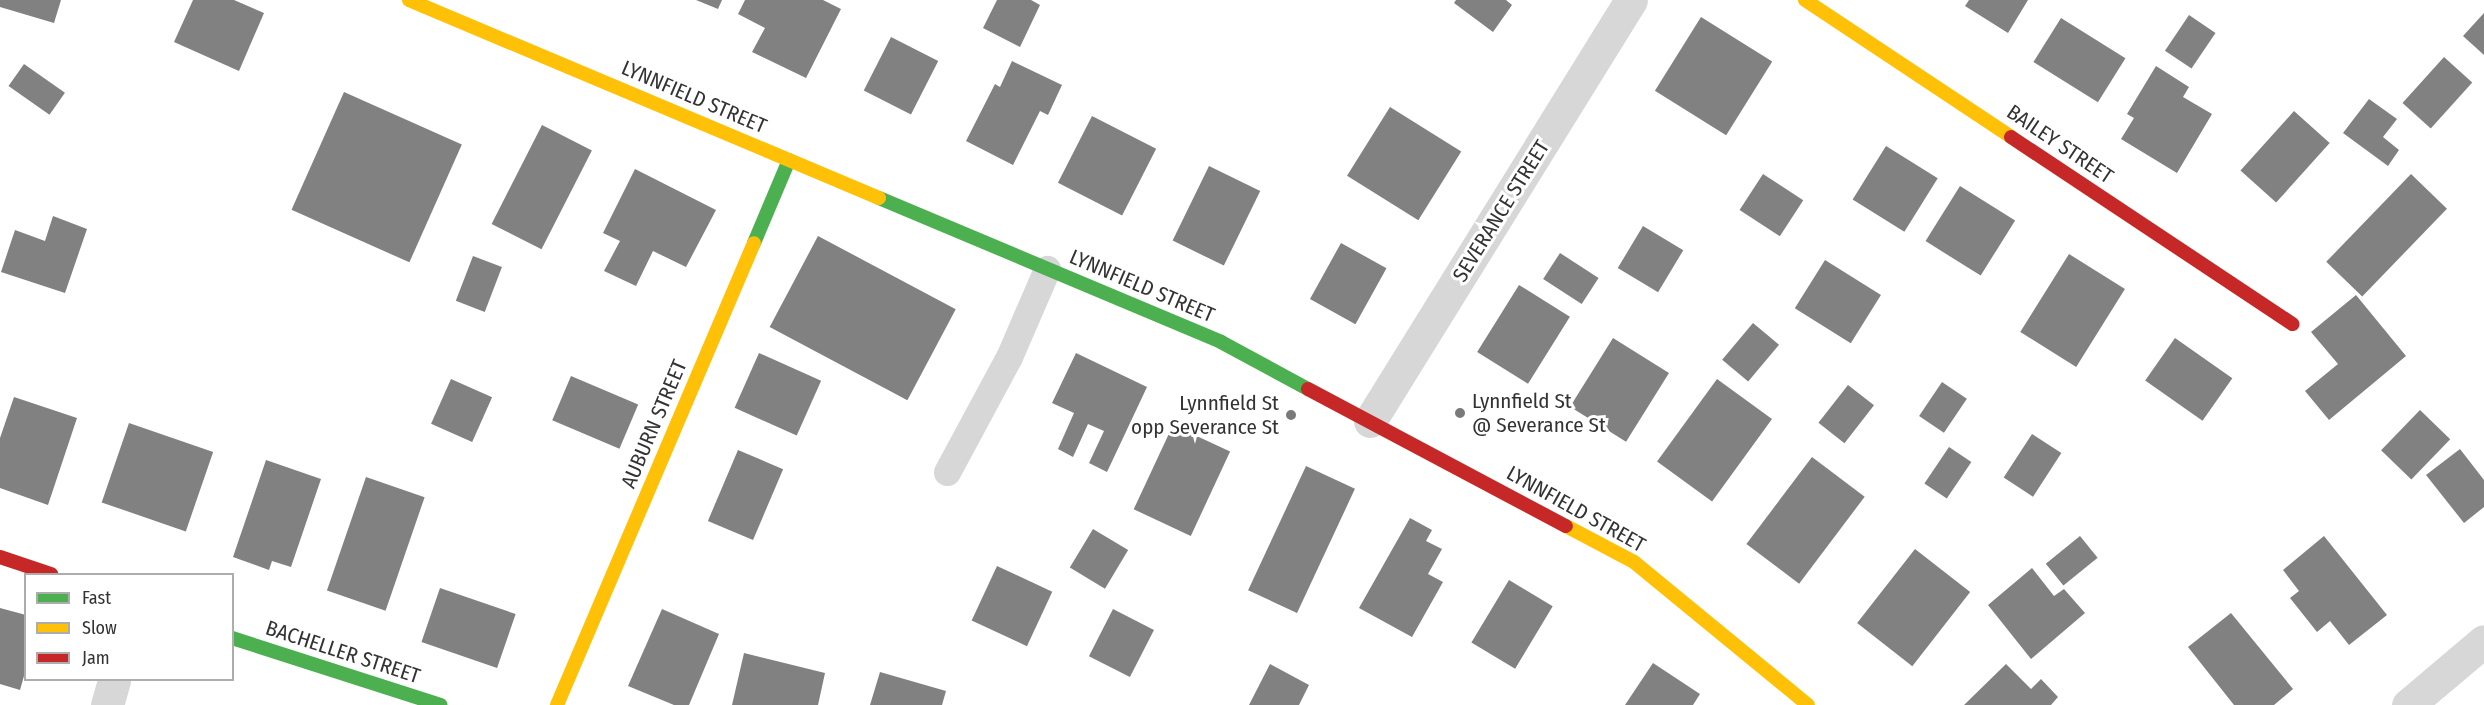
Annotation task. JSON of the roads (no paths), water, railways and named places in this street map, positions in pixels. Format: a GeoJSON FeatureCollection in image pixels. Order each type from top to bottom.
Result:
{"type":"FeatureCollection","features":[{"type":"Feature","properties":{"kind":"main road","name":"BAILEY STREET"},"geometry":{"type":"LineString","coordinates":[[1806,0],[2292,324]]}},
{"type":"Feature","properties":{"kind":"main road","name":"LYNNFIELD STREET"},"geometry":{"type":"LineString","coordinates":[[422,3],[1221,342],[1634,562],[1808,705]]}},
{"type":"Feature","properties":{"kind":"main road","name":"AUBURN STREET"},"geometry":{"type":"LineString","coordinates":[[557,705],[789,160]]}},
{"type":"Feature","properties":{"kind":"main road"},"geometry":{"type":"LineString","coordinates":[[0,557],[48,573]]}},
{"type":"Feature","properties":{"kind":"main road","name":"BACHELLER STREET"},"geometry":{"type":"LineString","coordinates":[[234,639],[441,705]]}},
{"type":"Feature","properties":{"kind":"street","name":"SEVERANCE STREET"},"geometry":{"type":"LineString","coordinates":[[1370,421],[1631,0]]}},
{"type":"Feature","properties":{"kind":"street"},"geometry":{"type":"LineString","coordinates":[[2408,705],[2484,641]]}},
{"type":"Feature","properties":{"kind":"street"},"geometry":{"type":"LineString","coordinates":[[106,705],[114,681]]}},
{"type":"Feature","properties":{"kind":"lane"},"geometry":{"type":"LineString","coordinates":[[947,472],[1009,357],[1047,269]]}},
{"type":"Feature","properties":{"kind":"place","name":"Lynnfield St @ Severance St"},"geometry":{"type":"Point","coordinates":[1460,413]}},
{"type":"Feature","properties":{"kind":"place","name":"Lynnfield St opp Severance St"},"geometry":{"type":"Point","coordinates":[1291,415]}}]}
